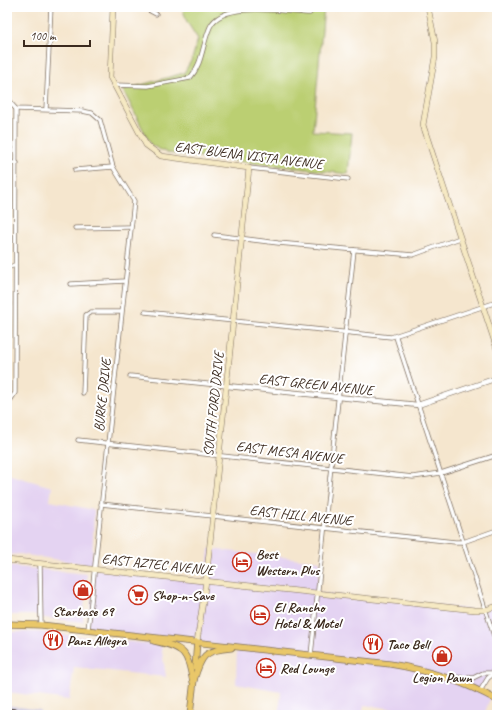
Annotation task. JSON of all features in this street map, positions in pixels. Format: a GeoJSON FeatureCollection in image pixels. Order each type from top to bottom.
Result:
{"type":"FeatureCollection","features":[{"type":"Feature","properties":{"kind":"main road"},"geometry":{"type":"LineString","coordinates":[[113,7],[110,77],[113,85]]}},
{"type":"Feature","properties":{"kind":"main road"},"geometry":{"type":"LineString","coordinates":[[428,7],[435,42],[435,57],[423,125],[497,350]]}},
{"type":"Feature","properties":{"kind":"main road","name":"EAST BUENA VISTA AVENUE"},"geometry":{"type":"LineString","coordinates":[[113,85],[146,145],[157,154],[186,161],[250,168]]}},
{"type":"Feature","properties":{"kind":"main road","name":"SOUTH FORD DRIVE"},"geometry":{"type":"LineString","coordinates":[[197,642],[206,581],[250,168]]}},
{"type":"Feature","properties":{"kind":"main road","name":"EAST AZTEC AVENUE"},"geometry":{"type":"LineString","coordinates":[[7,560],[485,610],[497,606]]}},
{"type":"Feature","properties":{"kind":"main road"},"geometry":{"type":"LineString","coordinates":[[7,624],[41,625],[390,664],[425,670],[446,677],[480,691],[497,700]]}},
{"type":"Feature","properties":{"kind":"main road"},"geometry":{"type":"LineString","coordinates":[[116,633],[164,643],[182,650],[188,660],[193,682]]}},
{"type":"Feature","properties":{"kind":"main road"},"geometry":{"type":"LineString","coordinates":[[190,715],[197,642]]}},
{"type":"Feature","properties":{"kind":"main road"},"geometry":{"type":"LineString","coordinates":[[193,682],[200,661],[209,652],[229,648],[252,648]]}},
{"type":"Feature","properties":{"kind":"street"},"geometry":{"type":"LineString","coordinates":[[46,109],[51,7]]}},
{"type":"Feature","properties":{"kind":"street"},"geometry":{"type":"LineString","coordinates":[[143,7],[156,14]]}},
{"type":"Feature","properties":{"kind":"street"},"geometry":{"type":"LineString","coordinates":[[113,85],[148,86],[190,78],[200,63],[210,27],[216,17],[229,11],[244,9],[310,13]]}},
{"type":"Feature","properties":{"kind":"street"},"geometry":{"type":"LineString","coordinates":[[7,99],[16,109],[15,393],[11,399],[7,400]]}},
{"type":"Feature","properties":{"kind":"street","name":"BURKE DRIVE"},"geometry":{"type":"LineString","coordinates":[[16,109],[46,109],[92,113],[100,120],[113,167],[134,201],[130,227],[88,630]]}},
{"type":"Feature","properties":{"kind":"street"},"geometry":{"type":"LineString","coordinates":[[7,163],[16,163]]}},
{"type":"Feature","properties":{"kind":"street"},"geometry":{"type":"LineString","coordinates":[[75,170],[113,167]]}},
{"type":"Feature","properties":{"kind":"street","name":"EAST BUENA VISTA AVENUE"},"geometry":{"type":"LineString","coordinates":[[250,168],[348,179]]}},
{"type":"Feature","properties":{"kind":"street"},"geometry":{"type":"LineString","coordinates":[[75,228],[130,227]]}},
{"type":"Feature","properties":{"kind":"street"},"geometry":{"type":"LineString","coordinates":[[214,235],[278,243],[413,254],[460,238]]}},
{"type":"Feature","properties":{"kind":"street"},"geometry":{"type":"LineString","coordinates":[[311,655],[354,250]]}},
{"type":"Feature","properties":{"kind":"street"},"geometry":{"type":"LineString","coordinates":[[7,268],[15,265]]}},
{"type":"Feature","properties":{"kind":"street"},"geometry":{"type":"LineString","coordinates":[[72,284],[125,281]]}},
{"type":"Feature","properties":{"kind":"street"},"geometry":{"type":"LineString","coordinates":[[145,312],[396,337],[497,302]]}},
{"type":"Feature","properties":{"kind":"street"},"geometry":{"type":"LineString","coordinates":[[83,393],[86,315],[91,312],[121,312]]}},
{"type":"Feature","properties":{"kind":"street"},"geometry":{"type":"LineString","coordinates":[[396,337],[497,645]]}},
{"type":"Feature","properties":{"kind":"street","name":"EAST GREEN AVENUE"},"geometry":{"type":"LineString","coordinates":[[130,376],[418,405],[497,378]]}},
{"type":"Feature","properties":{"kind":"street","name":"EAST MESA AVENUE"},"geometry":{"type":"LineString","coordinates":[[78,440],[413,477],[441,474],[497,455]]}},
{"type":"Feature","properties":{"kind":"street","name":"EAST HILL AVENUE"},"geometry":{"type":"LineString","coordinates":[[101,504],[455,542],[463,542],[497,530]]}},
{"type":"Feature","properties":{"kind":"street"},"geometry":{"type":"LineString","coordinates":[[40,564],[41,625]]}},
{"type":"Feature","properties":{"kind":"street"},"geometry":{"type":"LineString","coordinates":[[446,677],[474,678],[483,673],[497,672]]}},
{"type":"Feature","properties":{"kind":"street"},"geometry":{"type":"LineString","coordinates":[[480,691],[492,673]]}},
{"type":"Feature","properties":{"kind":"shaded area"},"geometry":{"type":"Polygon","coordinates":[[[7,474],[52,487],[50,501],[94,510],[92,565],[20,554],[7,555],[7,474]]]}},
{"type":"Feature","properties":{"kind":"shaded area"},"geometry":{"type":"Polygon","coordinates":[[[209,549],[320,561],[317,593],[475,610],[497,606],[497,671],[492,673],[480,691],[491,696],[484,715],[413,715],[412,711],[364,705],[362,715],[279,715],[281,692],[236,684],[237,647],[88,630],[94,569],[206,581],[209,549]]]}},
{"type":"Feature","properties":{"kind":"shaded area"},"geometry":{"type":"Polygon","coordinates":[[[7,566],[87,574],[83,622],[45,618],[35,615],[7,615],[7,566]]]}},
{"type":"Feature","properties":{"kind":"shaded area"},"geometry":{"type":"Polygon","coordinates":[[[7,632],[37,632],[161,645],[166,677],[74,667],[69,700],[7,692],[7,632]]]}},
{"type":"Feature","properties":{"kind":"shaded area"},"geometry":{"type":"Polygon","coordinates":[[[7,705],[40,710],[40,715],[7,715],[7,705]]]}},
{"type":"Feature","properties":{"kind":"green space"},"geometry":{"type":"Polygon","coordinates":[[[182,7],[324,7],[313,131],[352,133],[348,174],[167,153],[151,145],[123,90],[184,73],[192,59],[198,39],[187,22],[182,7]]]}},
{"type":"Feature","properties":{"kind":"railway"},"geometry":{"type":"LineString","coordinates":[[7,709],[48,715]]}},
{"type":"Feature","properties":{"kind":"place","name":"Best Western Plus"},"geometry":{"type":"Point","coordinates":[242,562]}},
{"type":"Feature","properties":{"kind":"place","name":"Starbase 69"},"geometry":{"type":"Point","coordinates":[83,590]}},
{"type":"Feature","properties":{"kind":"place","name":"Shop-n-Save"},"geometry":{"type":"Point","coordinates":[138,595]}},
{"type":"Feature","properties":{"kind":"place","name":"El Rancho Hotel & Motel"},"geometry":{"type":"Point","coordinates":[260,615]}},
{"type":"Feature","properties":{"kind":"place","name":"Panz Allegra"},"geometry":{"type":"Point","coordinates":[53,640]}},
{"type":"Feature","properties":{"kind":"place","name":"Taco Bell"},"geometry":{"type":"Point","coordinates":[373,644]}},
{"type":"Feature","properties":{"kind":"place","name":"Legion Pawn"},"geometry":{"type":"Point","coordinates":[442,656]}},
{"type":"Feature","properties":{"kind":"place","name":"Red Lounge"},"geometry":{"type":"Point","coordinates":[266,668]}}]}
